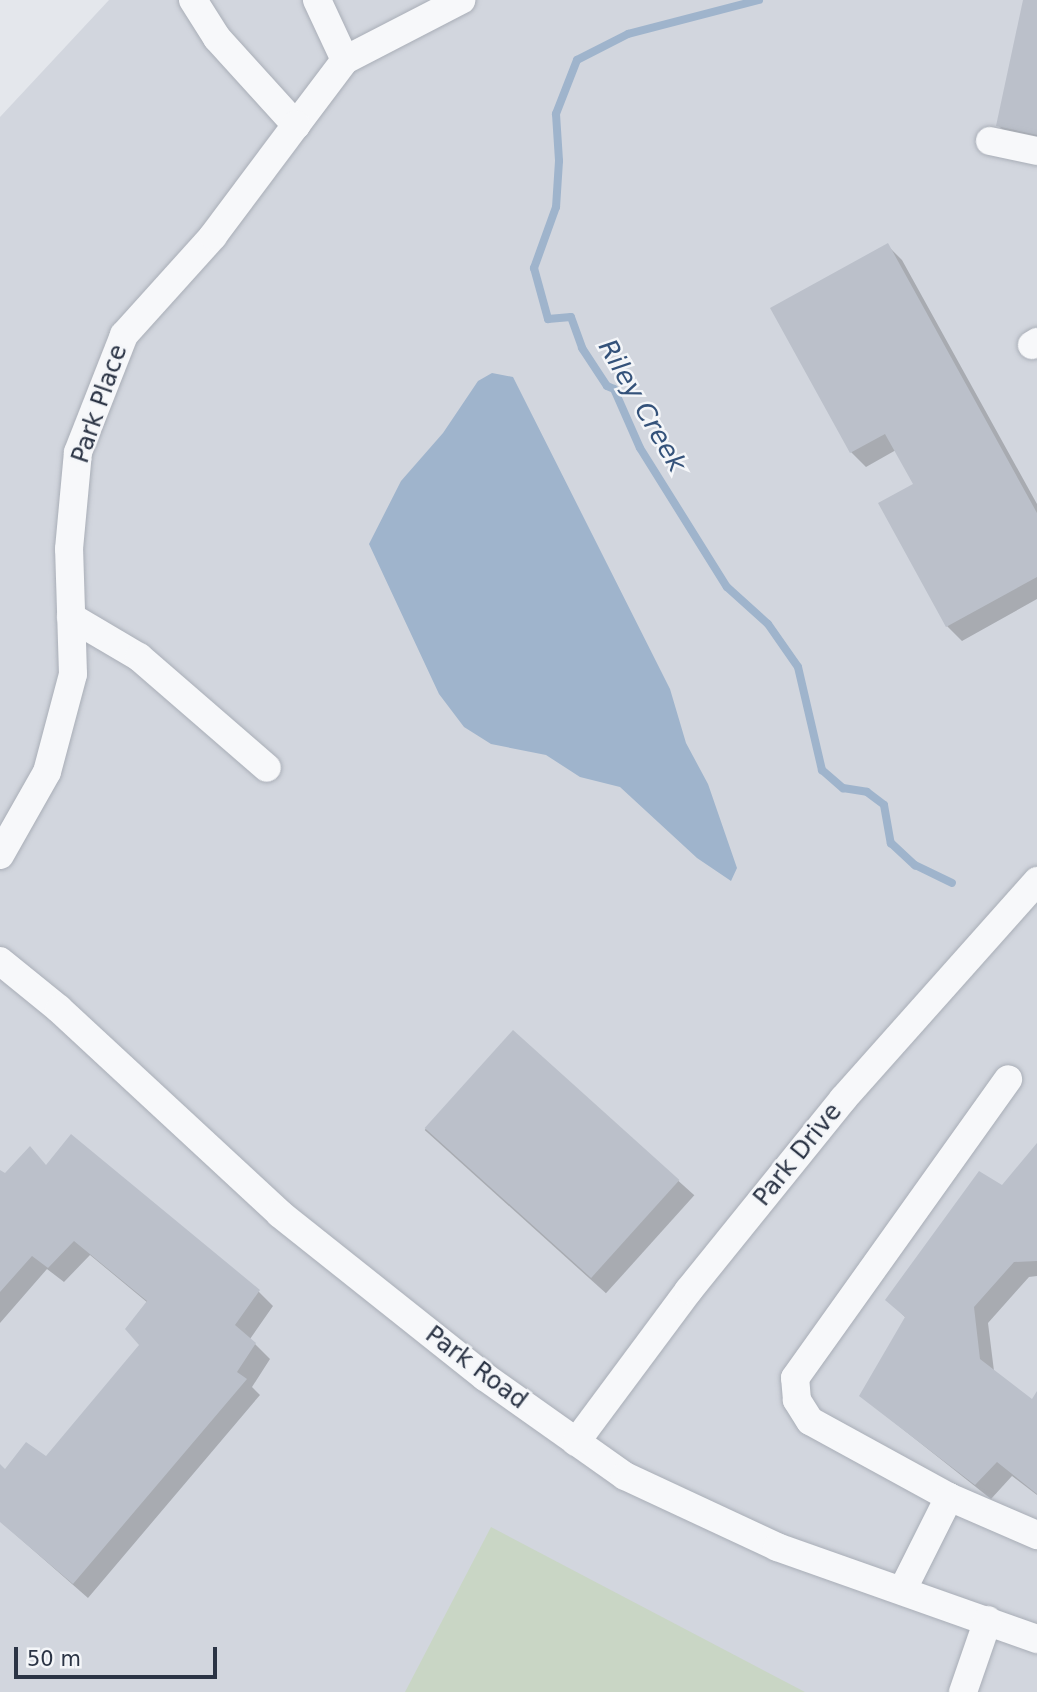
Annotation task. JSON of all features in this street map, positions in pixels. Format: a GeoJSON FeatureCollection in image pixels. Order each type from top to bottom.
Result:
{"type":"FeatureCollection","features":[{"type":"Feature","properties":{"kind":"street"},"geometry":{"type":"LineString","coordinates":[[193,0],[217,38],[296,125]]}},
{"type":"Feature","properties":{"kind":"street"},"geometry":{"type":"LineString","coordinates":[[317,0],[345,60],[461,0]]}},
{"type":"Feature","properties":{"kind":"street","name":"Park Place"},"geometry":{"type":"LineString","coordinates":[[0,855],[47,772],[73,674],[69,549],[78,452],[124,335],[213,236],[345,60]]}},
{"type":"Feature","properties":{"kind":"street"},"geometry":{"type":"LineString","coordinates":[[990,141],[1037,151]]}},
{"type":"Feature","properties":{"kind":"street"},"geometry":{"type":"LineString","coordinates":[[71,617],[139,657],[267,768]]}},
{"type":"Feature","properties":{"kind":"street","name":"Park Drive"},"geometry":{"type":"LineString","coordinates":[[576,1442],[689,1290],[843,1099],[1037,881]]}},
{"type":"Feature","properties":{"kind":"street","name":"Park Road"},"geometry":{"type":"LineString","coordinates":[[0,961],[59,1009],[280,1214],[485,1377],[625,1476],[778,1547],[903,1589],[1037,1639]]}},
{"type":"Feature","properties":{"kind":"street"},"geometry":{"type":"LineString","coordinates":[[1008,1079],[795,1378],[797,1400],[810,1421],[949,1497],[1037,1535]]}},
{"type":"Feature","properties":{"kind":"street"},"geometry":{"type":"LineString","coordinates":[[903,1589],[949,1497]]}},
{"type":"Feature","properties":{"kind":"street"},"geometry":{"type":"LineString","coordinates":[[963,1692],[988,1620]]}},
{"type":"Feature","properties":{"kind":"shaded area"},"geometry":{"type":"Polygon","coordinates":[[[109,0],[1037,0],[1037,1692],[0,1692],[0,117],[109,0]]]}},
{"type":"Feature","properties":{"kind":"green space"},"geometry":{"type":"Polygon","coordinates":[[[491,1527],[805,1692],[405,1692],[491,1527]]]}},
{"type":"Feature","properties":{"kind":"water"},"geometry":{"type":"Polygon","coordinates":[[[492,373],[513,377],[670,689],[686,743],[708,784],[737,868],[731,881],[697,858],[620,787],[580,777],[546,755],[491,744],[464,727],[439,694],[369,544],[401,481],[443,433],[478,381],[492,373]]]}},
{"type":"Feature","properties":{"kind":"building"},"geometry":{"type":"Polygon","coordinates":[[[1023,0],[1037,0],[1037,135],[996,126],[1023,0]]]}},
{"type":"Feature","properties":{"kind":"building"},"geometry":{"type":"Polygon","coordinates":[[[888,243],[1037,513],[1037,577],[946,627],[878,503],[913,484],[885,434],[850,453],[770,308],[888,243]]]}},
{"type":"Feature","properties":{"kind":"building"},"geometry":{"type":"Polygon","coordinates":[[[513,1030],[679,1180],[591,1278],[425,1128],[513,1030]]]}},
{"type":"Feature","properties":{"kind":"building"},"geometry":{"type":"Polygon","coordinates":[[[71,1134],[260,1290],[235,1325],[256,1343],[237,1372],[247,1379],[73,1584],[0,1522],[0,1464],[5,1469],[26,1442],[46,1456],[139,1345],[125,1329],[147,1301],[74,1241],[48,1268],[32,1256],[0,1292],[0,1170],[5,1173],[30,1146],[46,1165],[71,1134]]]}},
{"type":"Feature","properties":{"kind":"building"},"geometry":{"type":"Polygon","coordinates":[[[1037,1143],[1037,1261],[1014,1262],[974,1307],[980,1359],[1032,1399],[1037,1391],[1037,1494],[997,1462],[975,1485],[859,1396],[905,1317],[885,1300],[979,1171],[1002,1185],[1037,1143]]]}},
{"type":"Feature","properties":{"kind":"waterway","name":"Riley Creek"},"geometry":{"type":"LineString","coordinates":[[759,0],[628,34],[577,60],[556,114],[559,161],[556,207],[534,268],[548,319],[571,317],[582,348],[607,386],[614,389],[640,448],[727,587],[768,624],[798,667],[822,770],[843,788],[867,792],[884,805],[891,843],[915,865],[952,883]]}}]}
